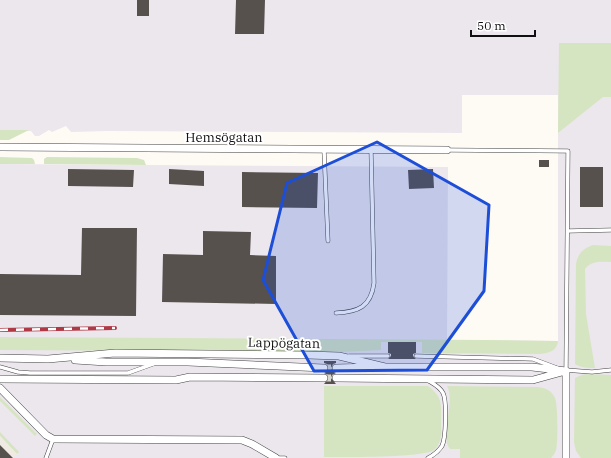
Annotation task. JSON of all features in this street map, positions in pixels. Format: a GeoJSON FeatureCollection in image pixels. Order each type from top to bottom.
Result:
{"type":"FeatureCollection","features":[{"type":"Feature","properties":{"kind":"street","name":"Hemsögatan"},"geometry":{"type":"LineString","coordinates":[[0,148],[447,150]]}},
{"type":"Feature","properties":{"kind":"street","name":"Lappögatan"},"geometry":{"type":"LineString","coordinates":[[0,358],[48,359],[115,353],[339,356],[385,366],[532,367],[566,371]]}},
{"type":"Feature","properties":{"kind":"street"},"geometry":{"type":"LineString","coordinates":[[48,359],[106,362],[188,362],[324,368]]}},
{"type":"Feature","properties":{"kind":"street"},"geometry":{"type":"LineString","coordinates":[[336,368],[385,366]]}},
{"type":"Feature","properties":{"kind":"street"},"geometry":{"type":"LineString","coordinates":[[336,378],[533,380],[566,371],[566,458]]}},
{"type":"Feature","properties":{"kind":"street"},"geometry":{"type":"LineString","coordinates":[[0,379],[171,380],[190,377],[324,378]]}},
{"type":"Feature","properties":{"kind":"street"},"geometry":{"type":"LineString","coordinates":[[0,388],[46,435],[53,439],[242,440],[252,444],[271,457]]}},
{"type":"Feature","properties":{"kind":"lane"},"geometry":{"type":"LineString","coordinates":[[324,150],[328,241]]}},
{"type":"Feature","properties":{"kind":"lane"},"geometry":{"type":"LineString","coordinates":[[336,313],[349,313],[356,311],[364,306],[373,291],[371,150]]}},
{"type":"Feature","properties":{"kind":"lane"},"geometry":{"type":"LineString","coordinates":[[447,150],[568,151],[566,371]]}},
{"type":"Feature","properties":{"kind":"lane"},"geometry":{"type":"LineString","coordinates":[[568,231],[611,230]]}},
{"type":"Feature","properties":{"kind":"lane"},"geometry":{"type":"LineString","coordinates":[[339,356],[388,356]]}},
{"type":"Feature","properties":{"kind":"lane"},"geometry":{"type":"LineString","coordinates":[[416,356],[533,359],[566,371],[601,372],[611,370]]}},
{"type":"Feature","properties":{"kind":"lane"},"geometry":{"type":"LineString","coordinates":[[0,368],[30,373],[128,373],[158,363]]}},
{"type":"Feature","properties":{"kind":"lane"},"geometry":{"type":"LineString","coordinates":[[428,380],[441,390],[444,396],[445,404],[443,444],[438,451],[428,458]]}},
{"type":"Feature","properties":{"kind":"lane"},"geometry":{"type":"LineString","coordinates":[[46,458],[53,439]]}},
{"type":"Feature","properties":{"kind":"lane"},"geometry":{"type":"LineString","coordinates":[[271,457],[285,458]]}},
{"type":"Feature","properties":{"kind":"highlighted area"},"geometry":{"type":"Polygon","coordinates":[[[377,142],[489,205],[484,291],[427,370],[314,371],[263,280],[287,183],[377,142]]]}},
{"type":"Feature","properties":{"kind":"shaded area"},"geometry":{"type":"Polygon","coordinates":[[[0,0],[611,0],[611,458],[0,458],[0,164],[448,167],[447,340],[558,341],[558,95],[462,95],[462,133],[71,132],[66,126],[52,132],[49,130],[39,136],[35,136],[31,131],[0,130],[0,0]]]}},
{"type":"Feature","properties":{"kind":"shaded area"},"geometry":{"type":"Polygon","coordinates":[[[0,436],[17,454],[13,458],[0,445],[0,436]]]}},
{"type":"Feature","properties":{"kind":"green space"},"geometry":{"type":"Polygon","coordinates":[[[559,43],[611,43],[611,97],[603,97],[558,133],[559,43]]]}},
{"type":"Feature","properties":{"kind":"green space"},"geometry":{"type":"Polygon","coordinates":[[[0,130],[29,130],[9,140],[0,140],[0,130]]]}},
{"type":"Feature","properties":{"kind":"green space"},"geometry":{"type":"Polygon","coordinates":[[[0,157],[32,158],[35,164],[0,164],[0,157]]]}},
{"type":"Feature","properties":{"kind":"green space"},"geometry":{"type":"Polygon","coordinates":[[[47,157],[137,158],[144,160],[146,165],[44,164],[44,159],[47,157]]]}},
{"type":"Feature","properties":{"kind":"green space"},"geometry":{"type":"Polygon","coordinates":[[[593,245],[611,246],[611,262],[594,263],[585,269],[586,314],[595,368],[587,368],[575,364],[576,264],[581,252],[593,245]]]}},
{"type":"Feature","properties":{"kind":"green space"},"geometry":{"type":"Polygon","coordinates":[[[0,337],[558,341],[556,347],[552,351],[540,354],[422,353],[422,342],[381,342],[381,350],[342,352],[0,350],[0,337]]]}},
{"type":"Feature","properties":{"kind":"green space"},"geometry":{"type":"Polygon","coordinates":[[[586,374],[611,375],[611,458],[581,458],[576,451],[574,442],[575,378],[586,374]]]}},
{"type":"Feature","properties":{"kind":"green space"},"geometry":{"type":"Polygon","coordinates":[[[324,386],[428,386],[439,397],[440,401],[441,432],[439,444],[434,450],[427,453],[399,456],[324,457],[324,386]]]}},
{"type":"Feature","properties":{"kind":"green space"},"geometry":{"type":"Polygon","coordinates":[[[447,386],[537,387],[548,390],[555,398],[557,408],[557,440],[554,454],[551,458],[460,458],[460,449],[450,449],[447,443],[446,436],[450,401],[447,386]]]}},
{"type":"Feature","properties":{"kind":"green space"},"geometry":{"type":"Polygon","coordinates":[[[0,397],[37,434],[35,436],[0,401],[0,397]]]}},
{"type":"Feature","properties":{"kind":"green space"},"geometry":{"type":"Polygon","coordinates":[[[0,432],[19,452],[17,454],[0,436],[0,432]]]}},
{"type":"Feature","properties":{"kind":"building"},"geometry":{"type":"Polygon","coordinates":[[[137,0],[149,0],[149,16],[137,16],[137,0]]]}},
{"type":"Feature","properties":{"kind":"building"},"geometry":{"type":"Polygon","coordinates":[[[236,0],[265,0],[264,34],[235,34],[236,0]]]}},
{"type":"Feature","properties":{"kind":"building"},"geometry":{"type":"Polygon","coordinates":[[[539,160],[549,160],[549,167],[539,167],[539,160]]]}},
{"type":"Feature","properties":{"kind":"building"},"geometry":{"type":"Polygon","coordinates":[[[580,167],[603,167],[603,207],[580,207],[580,167]]]}},
{"type":"Feature","properties":{"kind":"building"},"geometry":{"type":"Polygon","coordinates":[[[68,169],[134,170],[133,187],[68,186],[68,169]]]}},
{"type":"Feature","properties":{"kind":"building"},"geometry":{"type":"Polygon","coordinates":[[[169,169],[204,171],[204,186],[169,184],[169,169]]]}},
{"type":"Feature","properties":{"kind":"building"},"geometry":{"type":"Polygon","coordinates":[[[433,169],[434,188],[409,189],[408,170],[433,169]]]}},
{"type":"Feature","properties":{"kind":"building"},"geometry":{"type":"Polygon","coordinates":[[[242,172],[318,173],[317,208],[242,207],[242,172]]]}},
{"type":"Feature","properties":{"kind":"building"},"geometry":{"type":"Polygon","coordinates":[[[82,228],[137,228],[136,316],[0,315],[0,274],[81,275],[82,228]]]}},
{"type":"Feature","properties":{"kind":"building"},"geometry":{"type":"Polygon","coordinates":[[[203,231],[251,232],[250,255],[276,256],[276,304],[162,302],[163,254],[203,255],[203,231]]]}},
{"type":"Feature","properties":{"kind":"building"},"geometry":{"type":"Polygon","coordinates":[[[388,342],[416,342],[416,353],[413,354],[413,356],[416,359],[388,359],[391,354],[388,353],[388,342]]]}},
{"type":"Feature","properties":{"kind":"building"},"geometry":{"type":"Polygon","coordinates":[[[324,361],[336,361],[331,368],[332,371],[336,373],[332,375],[331,378],[336,384],[324,384],[329,378],[328,375],[324,373],[328,371],[329,368],[324,361]]]}},
{"type":"Feature","properties":{"kind":"building"},"geometry":{"type":"Polygon","coordinates":[[[0,445],[13,458],[0,458],[0,445]]]}},
{"type":"Feature","properties":{"kind":"tunnel"},"geometry":{"type":"LineString","coordinates":[[324,368],[336,368]]}},
{"type":"Feature","properties":{"kind":"tunnel"},"geometry":{"type":"LineString","coordinates":[[324,378],[336,378]]}},
{"type":"Feature","properties":{"kind":"railway"},"geometry":{"type":"LineString","coordinates":[[0,330],[115,328]]}}]}
